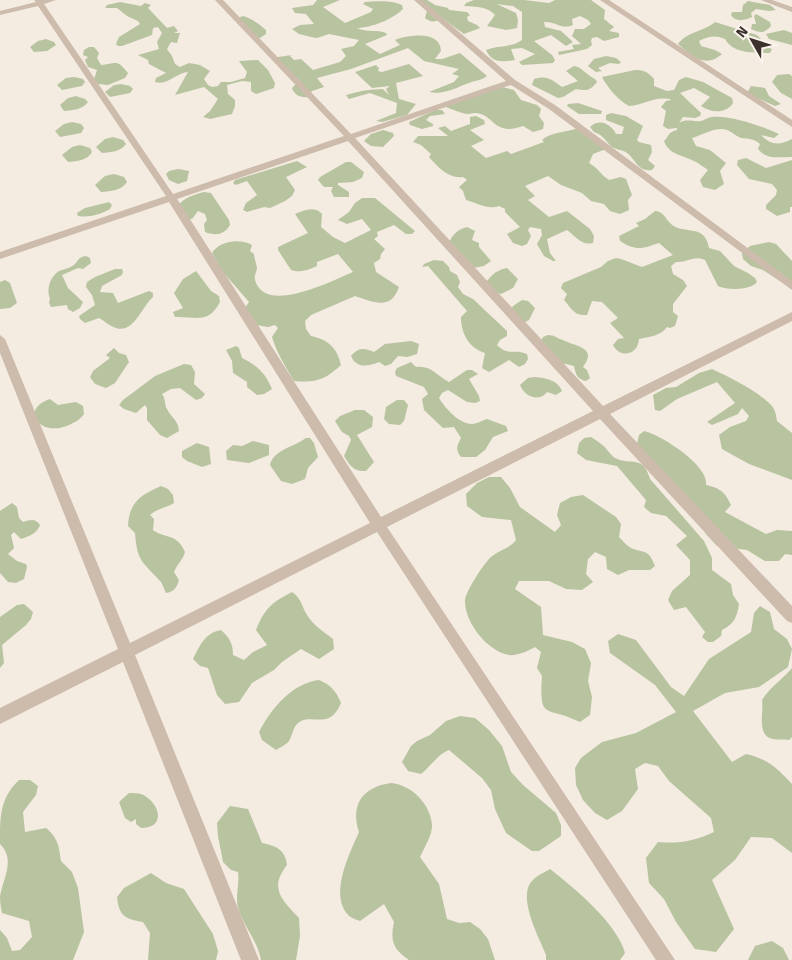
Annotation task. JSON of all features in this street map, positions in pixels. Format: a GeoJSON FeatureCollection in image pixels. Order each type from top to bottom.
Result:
{"type":"FeatureCollection","features":[{"type":"Feature","properties":{"kind":"street"},"geometry":{"type":"LineString","coordinates":[[219,0],[350,138],[512,317],[792,616]]}},
{"type":"Feature","properties":{"kind":"street"},"geometry":{"type":"LineString","coordinates":[[418,0],[512,82],[552,107],[792,286]]}},
{"type":"Feature","properties":{"kind":"street"},"geometry":{"type":"LineString","coordinates":[[604,0],[792,124]]}},
{"type":"Feature","properties":{"kind":"street"},"geometry":{"type":"LineString","coordinates":[[765,0],[792,10]]}},
{"type":"Feature","properties":{"kind":"street"},"geometry":{"type":"LineString","coordinates":[[0,13],[43,1],[172,199],[379,525],[666,960]]}},
{"type":"Feature","properties":{"kind":"street"},"geometry":{"type":"LineString","coordinates":[[0,256],[512,82]]}},
{"type":"Feature","properties":{"kind":"street"},"geometry":{"type":"LineString","coordinates":[[0,716],[792,316]]}},
{"type":"Feature","properties":{"kind":"street"},"geometry":{"type":"LineString","coordinates":[[0,339],[250,960]]}},
{"type":"Feature","properties":{"kind":"green space"},"geometry":{"type":"Polygon","coordinates":[[[317,0],[340,0],[323,7],[345,23],[371,12],[373,9],[363,4],[365,2],[398,3],[402,5],[403,9],[399,13],[375,25],[357,28],[382,32],[387,35],[365,44],[380,54],[400,45],[395,40],[415,36],[429,37],[439,44],[441,51],[435,59],[442,59],[460,53],[487,76],[481,80],[440,93],[429,92],[454,82],[459,76],[452,74],[459,69],[424,61],[408,48],[351,69],[317,78],[324,87],[312,91],[308,97],[298,95],[292,88],[300,80],[288,76],[271,58],[292,55],[290,56],[294,60],[301,59],[313,70],[340,62],[346,56],[341,49],[354,46],[359,40],[329,34],[317,38],[299,34],[292,29],[300,25],[314,24],[306,14],[295,13],[292,8],[313,5],[317,0]]]}},
{"type":"Feature","properties":{"kind":"green space"},"geometry":{"type":"Polygon","coordinates":[[[415,0],[427,0],[449,10],[467,12],[470,15],[467,17],[468,21],[480,28],[464,34],[442,18],[436,21],[429,21],[425,18],[427,11],[415,0]]]}},
{"type":"Feature","properties":{"kind":"green space"},"geometry":{"type":"Polygon","coordinates":[[[474,0],[524,0],[549,3],[555,0],[591,0],[605,10],[604,19],[614,27],[609,31],[619,33],[619,37],[604,41],[597,37],[592,38],[592,45],[587,49],[559,55],[558,52],[574,49],[572,45],[581,44],[572,36],[575,29],[584,29],[591,24],[580,16],[572,19],[573,25],[569,26],[544,22],[545,27],[561,31],[573,42],[566,46],[551,35],[534,41],[552,55],[555,60],[553,63],[522,65],[519,62],[535,54],[522,48],[511,49],[515,60],[498,61],[491,57],[486,50],[518,43],[522,40],[522,12],[513,6],[497,4],[516,13],[518,20],[517,28],[506,30],[487,26],[495,15],[485,8],[464,6],[466,3],[474,0]]]}},
{"type":"Feature","properties":{"kind":"green space"},"geometry":{"type":"Polygon","coordinates":[[[748,1],[770,5],[776,10],[756,9],[751,13],[752,17],[741,20],[733,18],[732,12],[742,12],[743,5],[748,1]]]}},
{"type":"Feature","properties":{"kind":"green space"},"geometry":{"type":"Polygon","coordinates":[[[120,2],[141,6],[145,3],[151,5],[148,8],[167,28],[174,26],[178,31],[174,33],[180,33],[177,43],[171,42],[167,49],[175,64],[180,67],[189,63],[200,65],[210,71],[204,79],[208,85],[212,87],[218,86],[221,82],[231,82],[245,78],[247,72],[239,61],[258,60],[268,70],[275,83],[274,88],[256,94],[251,91],[251,82],[242,81],[227,85],[228,94],[235,100],[232,114],[210,119],[203,117],[210,111],[218,99],[204,87],[175,95],[188,72],[168,81],[155,82],[156,78],[166,73],[149,64],[148,60],[138,55],[159,49],[157,42],[162,33],[158,27],[153,28],[152,35],[122,46],[116,44],[119,37],[140,24],[117,8],[105,8],[107,5],[120,2]]]}},
{"type":"Feature","properties":{"kind":"green space"},"geometry":{"type":"Polygon","coordinates":[[[756,14],[770,22],[771,26],[764,32],[751,29],[752,24],[756,24],[754,16],[756,14]]]}},
{"type":"Feature","properties":{"kind":"green space"},"geometry":{"type":"Polygon","coordinates":[[[243,16],[261,26],[266,30],[266,34],[260,38],[248,34],[236,19],[243,16]]]}},
{"type":"Feature","properties":{"kind":"green space"},"geometry":{"type":"Polygon","coordinates":[[[715,22],[757,35],[761,39],[751,40],[755,46],[764,46],[772,49],[770,53],[752,53],[739,50],[733,48],[725,39],[712,37],[699,41],[701,46],[722,54],[716,58],[704,61],[678,44],[686,36],[715,22]]]}},
{"type":"Feature","properties":{"kind":"green space"},"geometry":{"type":"Polygon","coordinates":[[[784,30],[792,33],[792,45],[769,39],[766,34],[784,30]]]}},
{"type":"Feature","properties":{"kind":"green space"},"geometry":{"type":"Polygon","coordinates":[[[46,39],[54,42],[56,45],[47,51],[34,52],[30,47],[38,41],[46,39]]]}},
{"type":"Feature","properties":{"kind":"green space"},"geometry":{"type":"Polygon","coordinates":[[[94,47],[99,53],[97,58],[101,65],[119,64],[128,73],[125,78],[108,85],[98,84],[94,79],[97,70],[88,67],[85,60],[88,57],[83,55],[84,50],[94,47]]]}},
{"type":"Feature","properties":{"kind":"green space"},"geometry":{"type":"Polygon","coordinates":[[[606,56],[616,58],[621,62],[619,64],[610,63],[598,68],[602,71],[596,72],[588,66],[594,59],[606,56]]]}},
{"type":"Feature","properties":{"kind":"green space"},"geometry":{"type":"Polygon","coordinates":[[[409,64],[423,76],[396,83],[399,99],[416,104],[407,115],[382,122],[376,121],[396,113],[397,103],[370,93],[349,99],[346,95],[364,90],[383,89],[389,95],[386,89],[390,86],[372,88],[355,72],[376,65],[379,68],[378,71],[382,72],[409,64]]]}},
{"type":"Feature","properties":{"kind":"green space"},"geometry":{"type":"Polygon","coordinates":[[[574,66],[595,79],[597,82],[590,89],[576,89],[558,98],[532,85],[534,79],[542,77],[552,80],[562,87],[578,81],[566,71],[574,66]]]}},
{"type":"Feature","properties":{"kind":"green space"},"geometry":{"type":"Polygon","coordinates":[[[635,70],[648,73],[654,79],[654,86],[667,91],[674,90],[679,80],[686,77],[703,82],[732,98],[733,103],[730,107],[722,111],[714,111],[701,106],[710,97],[694,88],[680,93],[701,113],[700,116],[695,118],[683,117],[679,123],[684,121],[701,121],[711,117],[746,122],[779,134],[774,138],[761,135],[771,143],[783,143],[792,139],[792,157],[765,155],[758,149],[760,144],[758,142],[741,138],[723,129],[710,131],[692,138],[696,146],[710,150],[726,163],[720,171],[724,184],[715,190],[703,187],[700,180],[708,170],[696,162],[673,152],[666,146],[664,141],[670,133],[677,130],[677,128],[668,129],[663,126],[666,111],[661,107],[666,101],[671,100],[664,98],[629,106],[621,101],[602,77],[635,70]]]}},
{"type":"Feature","properties":{"kind":"green space"},"geometry":{"type":"Polygon","coordinates":[[[789,74],[792,76],[792,99],[781,93],[772,82],[777,75],[789,74]]]}},
{"type":"Feature","properties":{"kind":"green space"},"geometry":{"type":"Polygon","coordinates":[[[66,78],[83,79],[85,82],[82,86],[62,90],[57,85],[66,78]]]}},
{"type":"Feature","properties":{"kind":"green space"},"geometry":{"type":"Polygon","coordinates":[[[114,85],[130,86],[133,89],[130,93],[110,97],[105,92],[114,85]]]}},
{"type":"Feature","properties":{"kind":"green space"},"geometry":{"type":"Polygon","coordinates":[[[495,85],[514,90],[521,100],[537,105],[541,109],[539,116],[544,123],[543,129],[533,132],[523,126],[506,129],[495,124],[482,114],[468,114],[444,106],[443,103],[495,85]]]}},
{"type":"Feature","properties":{"kind":"green space"},"geometry":{"type":"Polygon","coordinates":[[[751,86],[765,88],[769,96],[781,104],[775,106],[747,93],[751,86]]]}},
{"type":"Feature","properties":{"kind":"green space"},"geometry":{"type":"Polygon","coordinates":[[[76,96],[85,99],[88,102],[86,105],[74,110],[64,111],[60,105],[68,98],[76,96]]]}},
{"type":"Feature","properties":{"kind":"green space"},"geometry":{"type":"Polygon","coordinates":[[[578,103],[602,111],[601,114],[579,114],[567,106],[568,104],[578,103]]]}},
{"type":"Feature","properties":{"kind":"green space"},"geometry":{"type":"Polygon","coordinates":[[[435,110],[442,110],[445,114],[430,116],[426,120],[433,124],[433,126],[422,129],[410,125],[409,122],[435,110]]]}},
{"type":"Feature","properties":{"kind":"green space"},"geometry":{"type":"Polygon","coordinates":[[[611,113],[626,116],[643,126],[637,140],[651,145],[652,152],[648,160],[655,166],[652,170],[640,167],[627,153],[612,147],[590,127],[593,124],[604,123],[611,127],[616,134],[622,134],[624,127],[606,120],[606,115],[611,113]]]}},
{"type":"Feature","properties":{"kind":"green space"},"geometry":{"type":"Polygon","coordinates":[[[476,116],[484,120],[485,124],[470,130],[484,140],[471,146],[486,158],[507,151],[511,154],[544,142],[542,140],[550,135],[579,128],[606,149],[593,154],[589,163],[609,180],[621,177],[626,179],[632,195],[628,200],[629,210],[620,214],[610,211],[604,204],[591,201],[582,193],[561,185],[548,176],[525,186],[535,196],[528,200],[549,217],[567,211],[590,229],[594,236],[593,243],[582,242],[567,230],[547,239],[550,253],[556,261],[553,261],[544,256],[537,244],[542,235],[541,229],[530,227],[528,230],[531,236],[527,244],[522,246],[513,243],[507,234],[520,227],[505,212],[505,209],[499,206],[487,207],[466,200],[463,191],[459,187],[467,180],[463,177],[453,176],[444,172],[429,157],[431,154],[421,145],[413,142],[418,136],[448,136],[438,128],[445,126],[451,131],[470,124],[470,117],[476,116]]]}},
{"type":"Feature","properties":{"kind":"green space"},"geometry":{"type":"Polygon","coordinates":[[[72,122],[81,124],[84,128],[81,133],[60,137],[55,131],[64,124],[72,122]]]}},
{"type":"Feature","properties":{"kind":"green space"},"geometry":{"type":"Polygon","coordinates":[[[383,130],[393,133],[394,136],[383,147],[371,146],[364,141],[371,134],[383,130]]]}},
{"type":"Feature","properties":{"kind":"green space"},"geometry":{"type":"Polygon","coordinates":[[[113,137],[123,140],[126,144],[124,147],[112,152],[102,153],[96,147],[105,139],[113,137]]]}},
{"type":"Feature","properties":{"kind":"green space"},"geometry":{"type":"Polygon","coordinates":[[[80,145],[90,148],[92,152],[90,155],[85,159],[68,162],[62,155],[72,147],[80,145]]]}},
{"type":"Feature","properties":{"kind":"green space"},"geometry":{"type":"Polygon","coordinates":[[[746,158],[766,168],[792,160],[792,207],[790,207],[790,212],[777,216],[766,209],[766,205],[776,195],[777,190],[772,184],[749,179],[737,165],[738,160],[746,158]]]}},
{"type":"Feature","properties":{"kind":"green space"},"geometry":{"type":"Polygon","coordinates":[[[297,161],[307,167],[286,177],[295,190],[292,196],[270,208],[264,207],[247,212],[243,210],[246,203],[257,195],[247,181],[236,185],[233,183],[235,180],[297,161]]]}},
{"type":"Feature","properties":{"kind":"green space"},"geometry":{"type":"Polygon","coordinates":[[[346,162],[351,162],[364,172],[362,178],[353,182],[338,183],[338,185],[349,192],[349,197],[334,197],[331,191],[333,187],[324,187],[318,180],[346,162]]]}},
{"type":"Feature","properties":{"kind":"green space"},"geometry":{"type":"Polygon","coordinates":[[[178,169],[189,171],[187,181],[178,184],[169,180],[166,174],[169,171],[178,169]]]}},
{"type":"Feature","properties":{"kind":"green space"},"geometry":{"type":"Polygon","coordinates":[[[114,174],[124,177],[127,182],[125,185],[119,189],[101,192],[95,185],[105,176],[114,174]]]}},
{"type":"Feature","properties":{"kind":"green space"},"geometry":{"type":"Polygon","coordinates":[[[204,192],[211,193],[229,220],[230,225],[222,233],[213,234],[205,232],[204,224],[207,220],[205,214],[198,211],[192,219],[188,219],[178,206],[186,198],[204,192]]]}},
{"type":"Feature","properties":{"kind":"green space"},"geometry":{"type":"Polygon","coordinates":[[[362,198],[375,198],[415,231],[412,234],[406,234],[394,225],[377,232],[378,236],[374,239],[385,249],[380,259],[374,263],[376,272],[399,287],[396,295],[386,302],[375,302],[355,296],[311,315],[305,321],[306,329],[311,336],[327,342],[334,349],[341,365],[325,377],[314,381],[294,381],[272,337],[278,328],[275,325],[268,327],[256,325],[245,308],[249,302],[223,272],[212,253],[215,249],[230,242],[236,241],[252,245],[250,251],[254,254],[257,267],[255,280],[261,290],[272,295],[285,295],[316,288],[353,272],[338,254],[317,262],[317,266],[307,270],[291,270],[278,247],[308,233],[295,214],[312,209],[322,214],[321,227],[333,237],[345,243],[371,230],[362,219],[347,224],[338,220],[349,212],[355,203],[362,198]]]}},
{"type":"Feature","properties":{"kind":"green space"},"geometry":{"type":"Polygon","coordinates":[[[109,202],[112,205],[106,211],[91,216],[78,216],[77,213],[85,208],[109,202]]]}},
{"type":"Feature","properties":{"kind":"green space"},"geometry":{"type":"Polygon","coordinates":[[[655,211],[662,214],[675,227],[698,232],[703,235],[707,240],[709,248],[720,251],[734,266],[748,273],[757,282],[744,288],[732,289],[722,287],[718,286],[705,260],[698,258],[676,262],[671,266],[673,274],[683,280],[687,286],[673,304],[673,312],[678,316],[675,326],[667,327],[654,336],[639,339],[636,349],[632,352],[624,353],[620,352],[613,345],[618,339],[624,338],[610,323],[618,318],[602,302],[592,301],[587,315],[576,313],[564,300],[567,294],[561,288],[563,283],[601,267],[608,261],[616,258],[642,267],[673,255],[659,243],[648,247],[635,248],[620,241],[619,236],[639,226],[636,223],[655,211]]]}},
{"type":"Feature","properties":{"kind":"green space"},"geometry":{"type":"Polygon","coordinates":[[[467,227],[475,231],[472,240],[479,243],[479,247],[491,261],[484,266],[473,268],[448,246],[454,234],[467,227]]]}},
{"type":"Feature","properties":{"kind":"green space"},"geometry":{"type":"Polygon","coordinates":[[[769,242],[776,244],[792,261],[792,289],[763,270],[751,266],[743,259],[742,253],[750,246],[769,242]]]}},
{"type":"Feature","properties":{"kind":"green space"},"geometry":{"type":"Polygon","coordinates":[[[86,256],[90,258],[91,263],[83,269],[78,268],[62,275],[68,288],[83,302],[80,308],[73,312],[68,309],[67,305],[51,307],[49,303],[49,287],[53,276],[86,256]]]}},
{"type":"Feature","properties":{"kind":"green space"},"geometry":{"type":"Polygon","coordinates":[[[434,260],[443,261],[450,271],[457,275],[460,282],[458,287],[463,294],[473,299],[507,331],[507,336],[500,340],[497,345],[508,352],[527,354],[528,359],[525,364],[519,367],[509,360],[489,372],[482,368],[485,353],[470,344],[462,329],[461,317],[467,311],[428,266],[422,267],[424,264],[434,260]]]}},
{"type":"Feature","properties":{"kind":"green space"},"geometry":{"type":"Polygon","coordinates":[[[507,268],[518,279],[513,288],[501,294],[489,289],[487,281],[489,278],[496,272],[507,268]]]}},
{"type":"Feature","properties":{"kind":"green space"},"geometry":{"type":"Polygon","coordinates":[[[115,269],[122,269],[122,275],[102,286],[100,292],[113,293],[118,303],[149,291],[153,293],[153,297],[128,327],[116,328],[99,318],[85,323],[79,316],[95,305],[92,295],[86,287],[87,282],[115,269]]]}},
{"type":"Feature","properties":{"kind":"green space"},"geometry":{"type":"Polygon","coordinates":[[[196,271],[211,291],[219,296],[220,302],[211,314],[206,317],[175,317],[173,312],[183,308],[174,293],[183,279],[196,271]]]}},
{"type":"Feature","properties":{"kind":"green space"},"geometry":{"type":"Polygon","coordinates":[[[5,280],[10,283],[17,303],[10,308],[0,309],[0,282],[5,280]]]}},
{"type":"Feature","properties":{"kind":"green space"},"geometry":{"type":"Polygon","coordinates":[[[522,300],[528,301],[535,308],[529,320],[523,323],[511,310],[513,306],[522,300]]]}},
{"type":"Feature","properties":{"kind":"green space"},"geometry":{"type":"Polygon","coordinates":[[[548,335],[579,346],[587,352],[587,360],[583,367],[587,370],[590,378],[586,381],[579,378],[574,366],[558,362],[541,341],[543,337],[548,335]]]}},
{"type":"Feature","properties":{"kind":"green space"},"geometry":{"type":"Polygon","coordinates":[[[411,341],[419,344],[417,354],[407,357],[398,356],[391,364],[385,366],[379,362],[362,365],[356,363],[351,356],[359,350],[364,349],[374,352],[385,344],[411,341]]]}},
{"type":"Feature","properties":{"kind":"green space"},"geometry":{"type":"Polygon","coordinates":[[[236,346],[239,348],[242,358],[260,370],[272,389],[264,394],[257,395],[247,387],[247,382],[233,373],[232,361],[226,350],[236,346]]]}},
{"type":"Feature","properties":{"kind":"green space"},"geometry":{"type":"Polygon","coordinates":[[[114,348],[119,353],[126,355],[129,362],[115,383],[106,388],[95,384],[90,377],[93,371],[110,358],[106,355],[114,348]]]}},
{"type":"Feature","properties":{"kind":"green space"},"geometry":{"type":"Polygon","coordinates":[[[411,362],[416,367],[430,369],[449,382],[467,370],[472,370],[478,374],[469,379],[480,401],[475,403],[467,402],[448,390],[442,393],[439,398],[449,411],[462,421],[474,424],[487,419],[506,426],[508,431],[493,437],[485,450],[476,457],[461,457],[457,448],[461,438],[454,427],[443,428],[424,410],[422,399],[428,394],[424,387],[396,376],[397,368],[411,362]]]}},
{"type":"Feature","properties":{"kind":"green space"},"geometry":{"type":"Polygon","coordinates":[[[184,364],[191,365],[195,372],[194,384],[205,394],[202,398],[196,400],[180,388],[171,389],[162,394],[166,407],[176,421],[179,431],[167,438],[160,435],[147,420],[147,408],[145,405],[136,413],[119,405],[155,376],[184,364]]]}},
{"type":"Feature","properties":{"kind":"green space"},"geometry":{"type":"Polygon","coordinates":[[[712,369],[744,385],[766,400],[772,406],[777,421],[792,433],[792,480],[749,464],[722,449],[719,435],[730,427],[746,421],[749,416],[742,408],[738,414],[712,425],[707,422],[735,403],[717,382],[677,399],[660,411],[655,410],[653,395],[666,388],[676,387],[699,373],[712,369]]]}},
{"type":"Feature","properties":{"kind":"green space"},"geometry":{"type":"Polygon","coordinates":[[[528,378],[547,379],[558,384],[562,391],[556,395],[547,392],[536,398],[528,395],[520,385],[528,378]]]}},
{"type":"Feature","properties":{"kind":"green space"},"geometry":{"type":"Polygon","coordinates":[[[50,399],[58,405],[76,402],[83,406],[84,414],[75,422],[59,428],[50,428],[42,425],[37,421],[36,410],[40,404],[50,399]]]}},
{"type":"Feature","properties":{"kind":"green space"},"geometry":{"type":"Polygon","coordinates":[[[397,400],[404,400],[408,405],[404,421],[400,425],[389,424],[384,419],[386,407],[397,400]]]}},
{"type":"Feature","properties":{"kind":"green space"},"geometry":{"type":"Polygon","coordinates":[[[355,410],[364,410],[373,417],[372,427],[357,435],[374,462],[366,471],[355,469],[346,460],[344,456],[351,440],[349,436],[342,432],[335,421],[340,416],[355,410]]]}},
{"type":"Feature","properties":{"kind":"green space"},"geometry":{"type":"Polygon","coordinates":[[[644,431],[661,438],[692,460],[705,477],[706,485],[722,491],[727,497],[731,505],[725,512],[766,534],[777,530],[792,531],[792,555],[785,554],[779,561],[765,561],[747,550],[717,546],[706,534],[701,524],[706,516],[695,508],[637,444],[639,435],[644,431]]]}},
{"type":"Feature","properties":{"kind":"green space"},"geometry":{"type":"Polygon","coordinates":[[[591,437],[615,458],[640,463],[644,466],[650,479],[704,541],[712,558],[712,570],[731,584],[733,595],[739,604],[737,613],[732,623],[722,630],[721,636],[713,642],[708,642],[702,637],[705,632],[686,607],[674,610],[668,600],[672,591],[690,575],[690,560],[676,545],[687,536],[666,516],[651,513],[644,507],[646,500],[617,466],[586,460],[577,453],[579,443],[584,438],[591,437]]]}},
{"type":"Feature","properties":{"kind":"green space"},"geometry":{"type":"Polygon","coordinates":[[[306,438],[310,438],[314,443],[318,457],[308,468],[305,479],[292,484],[281,481],[270,465],[272,460],[280,452],[306,438]]]}},
{"type":"Feature","properties":{"kind":"green space"},"geometry":{"type":"Polygon","coordinates":[[[253,441],[269,445],[269,455],[249,463],[227,460],[226,451],[233,445],[242,446],[253,441]]]}},
{"type":"Feature","properties":{"kind":"green space"},"geometry":{"type":"Polygon","coordinates":[[[197,443],[209,447],[211,464],[202,467],[182,457],[182,451],[197,443]]]}},
{"type":"Feature","properties":{"kind":"green space"},"geometry":{"type":"Polygon","coordinates":[[[489,477],[501,477],[510,488],[520,507],[555,532],[561,525],[557,515],[560,503],[571,497],[583,495],[616,517],[621,524],[619,537],[626,544],[631,548],[646,552],[653,560],[655,566],[650,570],[629,570],[618,575],[607,569],[606,557],[595,552],[588,559],[586,574],[593,582],[582,590],[566,589],[549,581],[519,581],[515,589],[541,607],[543,635],[572,642],[585,649],[591,663],[588,681],[592,697],[590,715],[580,722],[547,710],[544,706],[541,690],[542,676],[537,668],[541,652],[535,647],[515,655],[501,653],[479,635],[468,617],[465,600],[468,590],[476,577],[491,557],[516,540],[511,520],[482,517],[467,506],[466,494],[477,483],[489,477]]]}},
{"type":"Feature","properties":{"kind":"green space"},"geometry":{"type":"Polygon","coordinates":[[[161,486],[168,489],[173,495],[174,503],[150,515],[154,519],[153,530],[175,539],[185,552],[174,572],[179,580],[177,585],[175,589],[166,593],[161,582],[139,556],[135,533],[128,526],[131,511],[137,501],[161,486]]]}},
{"type":"Feature","properties":{"kind":"green space"},"geometry":{"type":"Polygon","coordinates":[[[12,503],[17,507],[19,518],[23,522],[34,520],[40,525],[35,533],[30,536],[21,539],[14,532],[11,535],[14,548],[8,554],[17,561],[26,564],[27,567],[24,579],[16,583],[8,582],[0,573],[0,511],[12,503]]]}},
{"type":"Feature","properties":{"kind":"green space"},"geometry":{"type":"Polygon","coordinates":[[[292,592],[300,600],[312,622],[333,639],[334,649],[319,659],[301,649],[274,670],[252,683],[239,702],[225,704],[217,695],[208,668],[200,666],[193,659],[201,644],[211,634],[221,630],[230,641],[233,655],[244,660],[253,652],[267,645],[256,630],[262,616],[279,599],[292,592]]]}},
{"type":"Feature","properties":{"kind":"green space"},"geometry":{"type":"Polygon","coordinates":[[[24,604],[33,612],[31,619],[2,645],[4,663],[0,668],[0,617],[17,605],[24,604]]]}},
{"type":"Feature","properties":{"kind":"green space"},"geometry":{"type":"Polygon","coordinates":[[[760,606],[770,612],[774,629],[787,639],[792,649],[788,667],[759,687],[725,693],[693,711],[732,762],[746,754],[754,756],[772,765],[792,784],[792,853],[772,838],[751,837],[735,860],[712,880],[734,929],[716,952],[695,949],[676,922],[664,899],[649,883],[646,858],[658,842],[673,843],[686,841],[714,832],[711,818],[669,781],[658,766],[645,763],[635,769],[638,789],[622,811],[607,820],[595,813],[583,800],[576,785],[575,768],[581,758],[602,742],[636,733],[676,712],[655,685],[610,653],[608,641],[618,634],[636,640],[671,687],[684,696],[709,659],[751,632],[754,613],[760,606]]]}},
{"type":"Feature","properties":{"kind":"green space"},"geometry":{"type":"Polygon","coordinates":[[[792,668],[792,737],[789,740],[773,739],[764,733],[762,700],[792,668]]]}},
{"type":"Feature","properties":{"kind":"green space"},"geometry":{"type":"Polygon","coordinates":[[[319,680],[333,689],[337,695],[341,703],[337,711],[327,719],[301,721],[295,727],[289,741],[276,750],[262,740],[259,732],[283,698],[300,686],[319,680]]]}},
{"type":"Feature","properties":{"kind":"green space"},"geometry":{"type":"Polygon","coordinates":[[[460,716],[475,718],[489,730],[502,746],[511,772],[523,785],[556,813],[561,825],[561,836],[539,851],[532,851],[506,833],[495,809],[491,790],[482,778],[449,750],[421,774],[408,771],[402,762],[411,746],[430,735],[446,721],[460,716]]]}},
{"type":"Feature","properties":{"kind":"green space"},"geometry":{"type":"Polygon","coordinates":[[[19,780],[30,780],[38,786],[36,795],[23,812],[25,832],[46,828],[53,835],[60,851],[61,861],[72,872],[78,888],[84,932],[73,960],[0,960],[0,930],[7,938],[12,951],[20,950],[32,937],[29,921],[2,913],[0,901],[8,863],[5,850],[0,844],[2,808],[8,794],[19,780]]]}},
{"type":"Feature","properties":{"kind":"green space"},"geometry":{"type":"Polygon","coordinates":[[[391,783],[406,787],[419,797],[428,809],[432,828],[420,857],[439,884],[447,919],[459,923],[470,922],[480,929],[488,939],[495,960],[409,960],[399,952],[394,944],[392,934],[394,922],[384,904],[360,921],[349,916],[343,907],[340,897],[341,886],[346,862],[359,832],[356,813],[358,805],[361,798],[373,788],[391,783]]]}},
{"type":"Feature","properties":{"kind":"green space"},"geometry":{"type":"Polygon","coordinates":[[[129,793],[141,794],[152,802],[158,814],[155,824],[141,828],[136,824],[136,819],[131,822],[125,818],[119,802],[129,793]]]}},
{"type":"Feature","properties":{"kind":"green space"},"geometry":{"type":"Polygon","coordinates":[[[230,806],[248,809],[262,843],[276,847],[284,855],[287,865],[279,880],[278,887],[287,905],[299,918],[300,936],[296,960],[261,960],[257,946],[240,914],[237,903],[238,872],[231,870],[223,862],[218,836],[217,823],[230,806]]]}},
{"type":"Feature","properties":{"kind":"green space"},"geometry":{"type":"Polygon","coordinates":[[[550,869],[571,886],[604,918],[613,930],[625,953],[620,960],[546,960],[546,955],[530,916],[527,895],[529,886],[534,879],[550,869]]]}},
{"type":"Feature","properties":{"kind":"green space"},"geometry":{"type":"Polygon","coordinates":[[[151,873],[166,883],[184,889],[213,934],[218,951],[216,960],[148,960],[150,933],[143,922],[124,916],[119,908],[117,897],[124,888],[151,873]]]}},
{"type":"Feature","properties":{"kind":"green space"},"geometry":{"type":"Polygon","coordinates":[[[772,941],[783,948],[789,960],[748,960],[755,946],[772,941]]]}}]}
